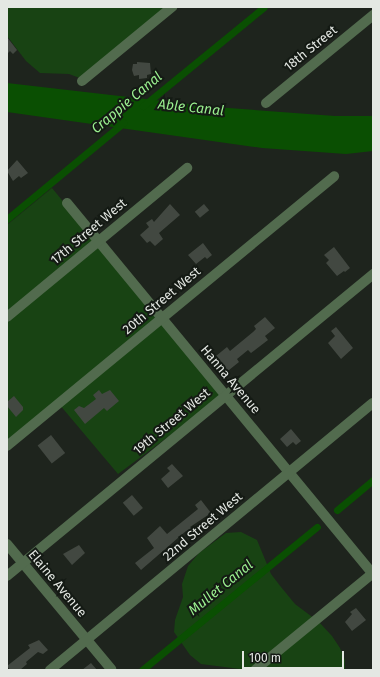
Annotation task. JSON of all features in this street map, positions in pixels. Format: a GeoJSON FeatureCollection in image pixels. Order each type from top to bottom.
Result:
{"type":"FeatureCollection","features":[{"type":"Feature","properties":{"kind":"street"},"geometry":{"type":"LineString","coordinates":[[82,81],[172,7]]}},
{"type":"Feature","properties":{"kind":"street","name":"18th Street"},"geometry":{"type":"LineString","coordinates":[[266,103],[373,15]]}},
{"type":"Feature","properties":{"kind":"street","name":"17th Street West"},"geometry":{"type":"LineString","coordinates":[[7,316],[187,168]]}},
{"type":"Feature","properties":{"kind":"street","name":"20th Street West"},"geometry":{"type":"LineString","coordinates":[[7,446],[334,176]]}},
{"type":"Feature","properties":{"kind":"street","name":"Hanna Avenue"},"geometry":{"type":"LineString","coordinates":[[67,203],[373,573]]}},
{"type":"Feature","properties":{"kind":"street","name":"19th Street West"},"geometry":{"type":"LineString","coordinates":[[7,576],[373,274]]}},
{"type":"Feature","properties":{"kind":"street","name":"22nd Street West"},"geometry":{"type":"LineString","coordinates":[[50,670],[373,403]]}},
{"type":"Feature","properties":{"kind":"street","name":"Elaine Avenue"},"geometry":{"type":"LineString","coordinates":[[7,544],[111,669]]}},
{"type":"Feature","properties":{"kind":"street"},"geometry":{"type":"LineString","coordinates":[[255,670],[373,573]]}},
{"type":"Feature","properties":{"kind":"shaded area"},"geometry":{"type":"Polygon","coordinates":[[[7,7],[177,7],[85,80],[69,74],[40,73],[26,61],[7,36],[7,7]]]}},
{"type":"Feature","properties":{"kind":"shaded area"},"geometry":{"type":"Polygon","coordinates":[[[52,188],[223,396],[118,474],[59,404],[7,445],[7,225],[52,188]]]}},
{"type":"Feature","properties":{"kind":"shaded area"},"geometry":{"type":"Polygon","coordinates":[[[241,532],[257,540],[271,574],[295,604],[319,622],[332,636],[340,648],[345,660],[345,670],[248,670],[201,664],[190,655],[174,632],[175,620],[183,597],[182,584],[188,566],[199,553],[226,533],[241,532]]]}},
{"type":"Feature","properties":{"kind":"water","name":"Able Canal"},"geometry":{"type":"Polygon","coordinates":[[[7,83],[215,107],[335,116],[373,116],[373,151],[346,154],[262,148],[7,112],[7,83]]]}},
{"type":"Feature","properties":{"kind":"building"},"geometry":{"type":"Polygon","coordinates":[[[7,37],[17,50],[13,54],[10,51],[7,54],[7,37]]]}},
{"type":"Feature","properties":{"kind":"building"},"geometry":{"type":"Polygon","coordinates":[[[137,62],[150,63],[151,74],[147,75],[147,78],[139,79],[139,75],[134,76],[132,70],[133,64],[137,64],[137,62]]]}},
{"type":"Feature","properties":{"kind":"building"},"geometry":{"type":"Polygon","coordinates":[[[17,160],[28,173],[21,178],[19,176],[13,181],[7,171],[17,160]]]}},
{"type":"Feature","properties":{"kind":"building"},"geometry":{"type":"Polygon","coordinates":[[[170,204],[180,215],[159,233],[163,239],[155,246],[150,241],[147,243],[140,235],[149,227],[146,223],[152,219],[154,222],[170,204]]]}},
{"type":"Feature","properties":{"kind":"building"},"geometry":{"type":"Polygon","coordinates":[[[204,204],[209,210],[200,218],[195,212],[204,204]]]}},
{"type":"Feature","properties":{"kind":"building"},"geometry":{"type":"Polygon","coordinates":[[[203,243],[212,255],[207,259],[205,257],[196,264],[188,255],[203,243]]]}},
{"type":"Feature","properties":{"kind":"building"},"geometry":{"type":"Polygon","coordinates":[[[334,247],[350,268],[337,276],[326,263],[329,260],[324,255],[334,247]]]}},
{"type":"Feature","properties":{"kind":"building"},"geometry":{"type":"Polygon","coordinates":[[[265,317],[275,328],[265,336],[268,340],[251,353],[248,350],[237,359],[239,362],[224,374],[220,369],[223,366],[216,356],[227,347],[230,351],[253,332],[256,329],[254,326],[265,317]]]}},
{"type":"Feature","properties":{"kind":"building"},"geometry":{"type":"Polygon","coordinates":[[[336,327],[353,348],[341,359],[328,343],[335,336],[331,331],[336,327]]]}},
{"type":"Feature","properties":{"kind":"building"},"geometry":{"type":"Polygon","coordinates":[[[99,390],[102,394],[110,390],[119,401],[107,411],[104,408],[85,424],[74,410],[79,406],[84,408],[96,399],[93,395],[99,390]]]}},
{"type":"Feature","properties":{"kind":"building"},"geometry":{"type":"Polygon","coordinates":[[[14,396],[23,407],[23,410],[16,417],[7,406],[7,402],[14,396]]]}},
{"type":"Feature","properties":{"kind":"building"},"geometry":{"type":"Polygon","coordinates":[[[291,429],[301,441],[296,445],[293,442],[287,447],[280,439],[291,429]]]}},
{"type":"Feature","properties":{"kind":"building"},"geometry":{"type":"Polygon","coordinates":[[[51,435],[65,453],[52,464],[38,445],[51,435]]]}},
{"type":"Feature","properties":{"kind":"building"},"geometry":{"type":"Polygon","coordinates":[[[172,464],[183,476],[168,488],[161,479],[170,471],[167,468],[172,464]]]}},
{"type":"Feature","properties":{"kind":"building"},"geometry":{"type":"Polygon","coordinates":[[[132,495],[143,508],[134,516],[123,503],[132,495]]]}},
{"type":"Feature","properties":{"kind":"building"},"geometry":{"type":"Polygon","coordinates":[[[201,500],[211,513],[190,527],[193,530],[188,534],[186,531],[141,570],[135,563],[154,548],[147,538],[160,526],[167,534],[198,509],[195,505],[201,500]]]}},
{"type":"Feature","properties":{"kind":"building"},"geometry":{"type":"Polygon","coordinates":[[[79,545],[85,553],[72,565],[63,554],[79,545]]]}},
{"type":"Feature","properties":{"kind":"building"},"geometry":{"type":"Polygon","coordinates":[[[356,608],[366,620],[352,631],[345,622],[352,614],[350,612],[356,608]]]}},
{"type":"Feature","properties":{"kind":"building"},"geometry":{"type":"Polygon","coordinates":[[[39,640],[48,650],[43,654],[38,652],[26,662],[27,664],[20,670],[10,670],[7,666],[30,648],[28,645],[39,640]]]}},
{"type":"Feature","properties":{"kind":"building"},"geometry":{"type":"Polygon","coordinates":[[[91,663],[97,670],[82,670],[91,663]]]}},
{"type":"Feature","properties":{"kind":"waterway","name":"Crappie Canal"},"geometry":{"type":"LineString","coordinates":[[143,106],[264,7]]}},
{"type":"Feature","properties":{"kind":"waterway","name":"Crappie Canal"},"geometry":{"type":"LineString","coordinates":[[7,219],[123,123]]}},
{"type":"Feature","properties":{"kind":"waterway","name":"Mullet Canal"},"geometry":{"type":"LineString","coordinates":[[337,510],[373,480]]}},
{"type":"Feature","properties":{"kind":"waterway","name":"Mullet Canal"},"geometry":{"type":"LineString","coordinates":[[142,670],[317,527]]}}]}
